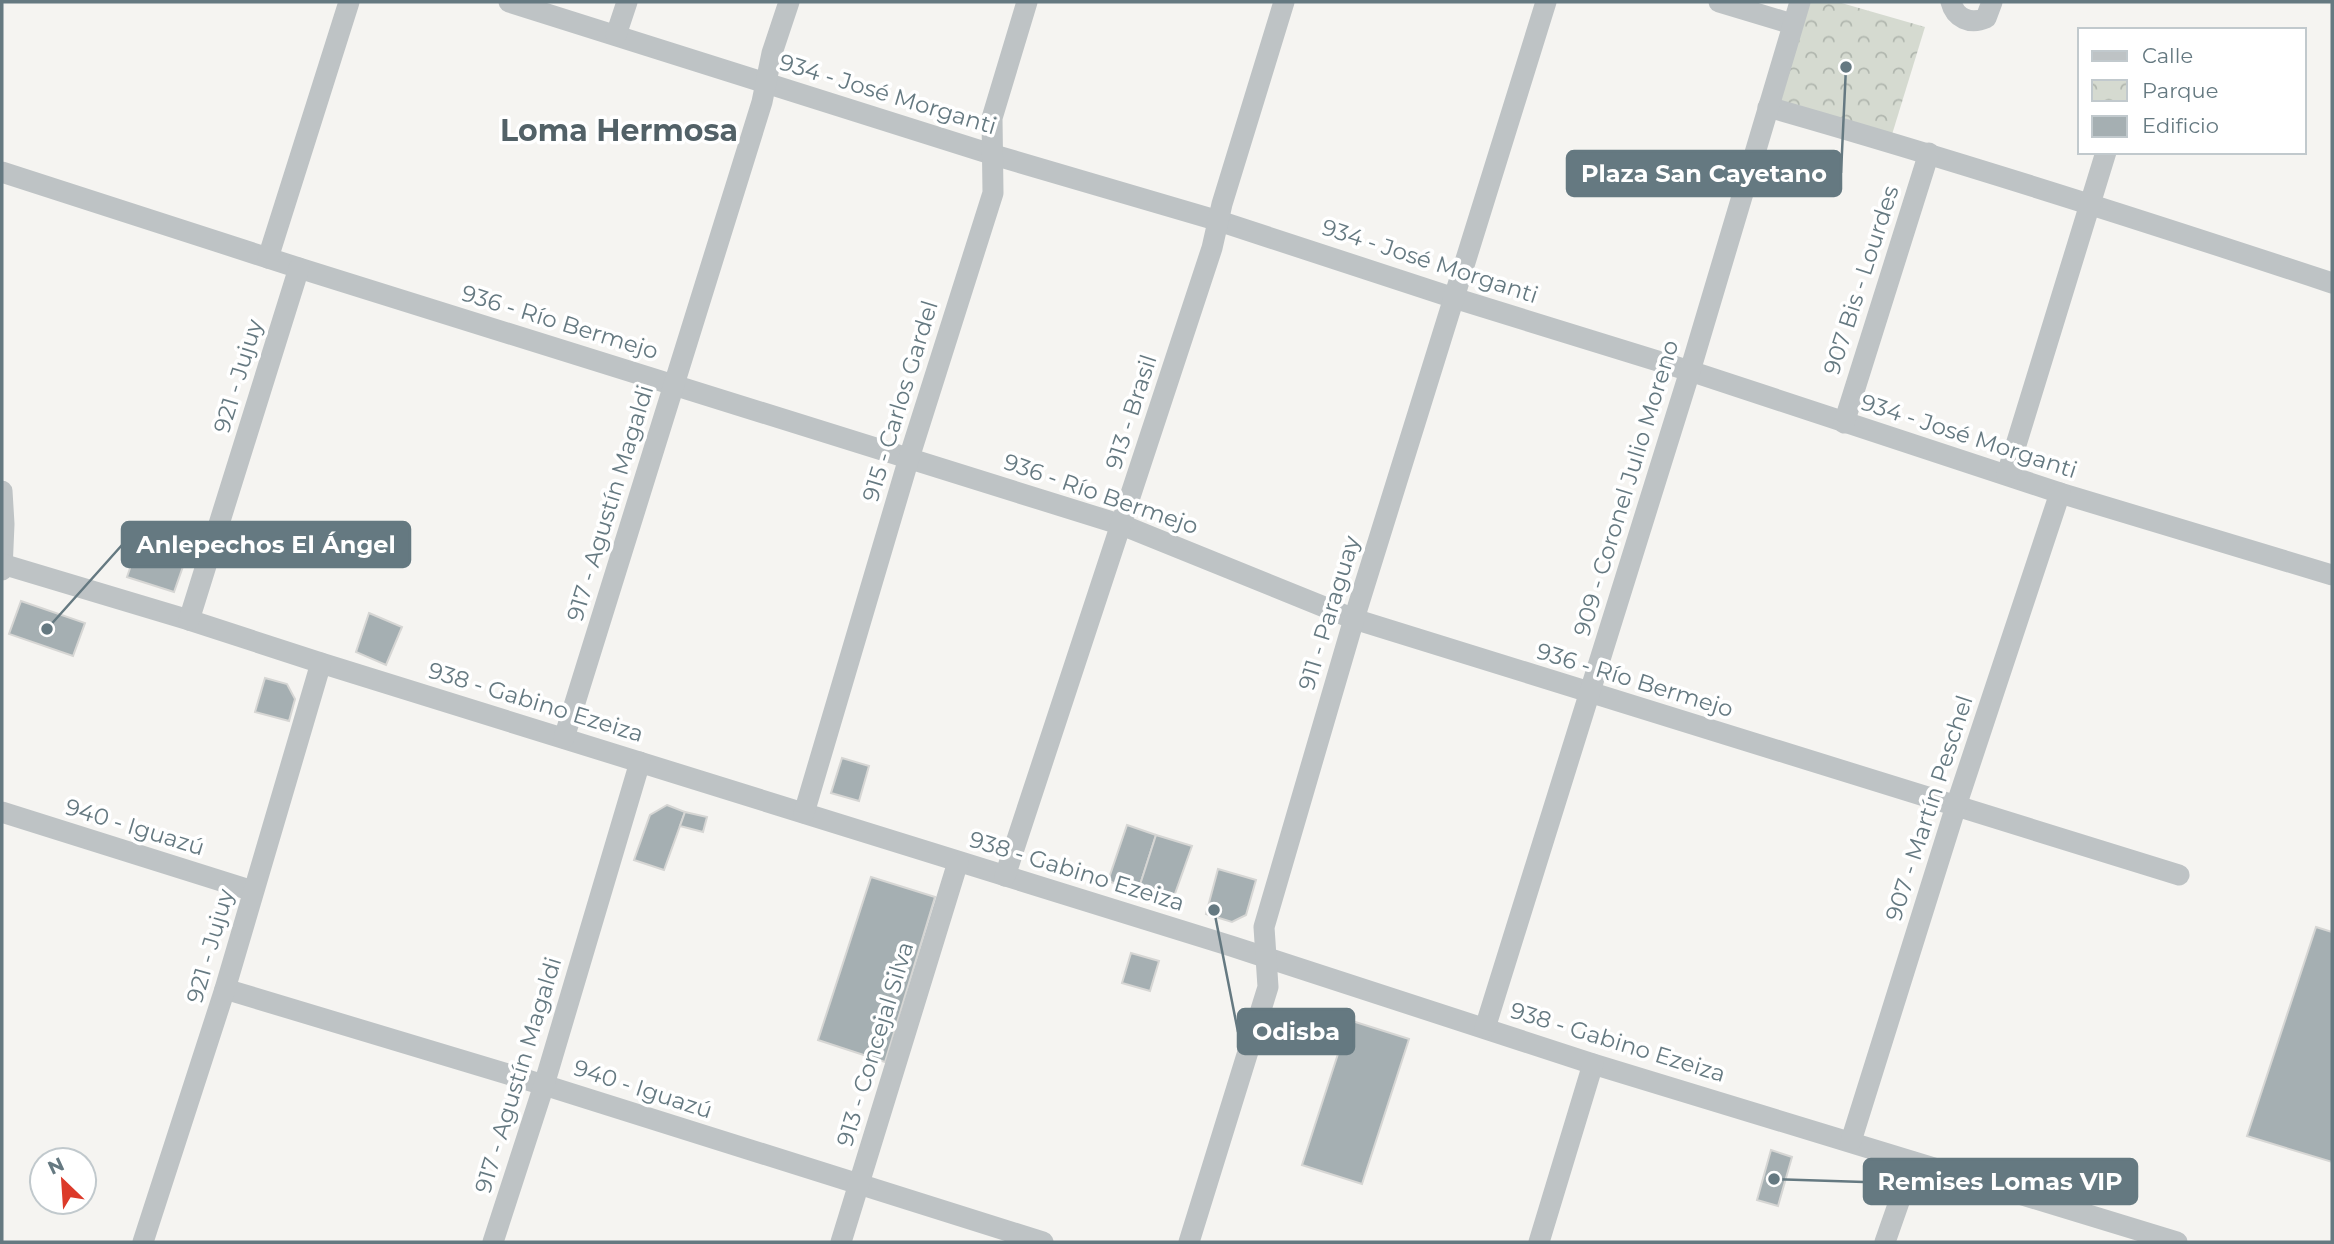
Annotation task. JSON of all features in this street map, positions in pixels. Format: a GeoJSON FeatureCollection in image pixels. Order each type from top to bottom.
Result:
{"type":"FeatureCollection","features":[{"type":"Feature","properties":{"kind":"street"},"geometry":{"type":"LineString","coordinates":[[268,258],[349,2]]}},
{"type":"Feature","properties":{"kind":"street","name":"934 - José Morganti"},"geometry":{"type":"LineString","coordinates":[[509,2],[994,155],[1219,221],[1690,371],[2060,493],[2332,575]]}},
{"type":"Feature","properties":{"kind":"street"},"geometry":{"type":"LineString","coordinates":[[616,35],[627,2]]}},
{"type":"Feature","properties":{"kind":"street","name":"917 - Agustín Magaldi"},"geometry":{"type":"LineString","coordinates":[[564,738],[789,2]]}},
{"type":"Feature","properties":{"kind":"street","name":"915 - Carlos Gardel"},"geometry":{"type":"LineString","coordinates":[[804,813],[909,458],[993,192],[994,155],[990,131],[992,118],[1027,2]]}},
{"type":"Feature","properties":{"kind":"street","name":"913 - Brasil"},"geometry":{"type":"LineString","coordinates":[[1006,876],[1219,221],[1284,2]]}},
{"type":"Feature","properties":{"kind":"street","name":"911 - Paraguay"},"geometry":{"type":"LineString","coordinates":[[1189,1242],[1268,987],[1264,927],[1354,619],[1546,2]]}},
{"type":"Feature","properties":{"kind":"street"},"geometry":{"type":"LineString","coordinates":[[1719,2],[1792,24]]}},
{"type":"Feature","properties":{"kind":"street","name":"909 - Coronel Julio Moreno"},"geometry":{"type":"LineString","coordinates":[[1485,1028],[1690,371],[1800,2]]}},
{"type":"Feature","properties":{"kind":"street"},"geometry":{"type":"LineString","coordinates":[[1951,2],[1951,7],[1959,16],[1977,22],[1986,18],[1992,2]]}},
{"type":"Feature","properties":{"kind":"street"},"geometry":{"type":"LineString","coordinates":[[1768,107],[1929,153],[2332,282]]}},
{"type":"Feature","properties":{"kind":"street","name":"907 Bis - Lourdes"},"geometry":{"type":"LineString","coordinates":[[1844,423],[1929,153]]}},
{"type":"Feature","properties":{"kind":"street"},"geometry":{"type":"LineString","coordinates":[[2007,474],[2105,154]]}},
{"type":"Feature","properties":{"kind":"street","name":"936 - Río Bermejo"},"geometry":{"type":"LineString","coordinates":[[2,173],[1122,525],[1354,619],[2179,875]]}},
{"type":"Feature","properties":{"kind":"street","name":"921 - Jujuy"},"geometry":{"type":"LineString","coordinates":[[189,620],[299,268]]}},
{"type":"Feature","properties":{"kind":"street"},"geometry":{"type":"LineString","coordinates":[[2,491],[2,566]]}},
{"type":"Feature","properties":{"kind":"street","name":"907 - Martín Peschel"},"geometry":{"type":"LineString","coordinates":[[1851,1141],[1956,806],[2060,493]]}},
{"type":"Feature","properties":{"kind":"street","name":"938 - Gabino Ezeiza"},"geometry":{"type":"LineString","coordinates":[[2,566],[189,620],[1266,958],[1593,1064],[2177,1242]]}},
{"type":"Feature","properties":{"kind":"street","name":"921 - Jujuy"},"geometry":{"type":"LineString","coordinates":[[143,1242],[225,989],[321,663]]}},
{"type":"Feature","properties":{"kind":"street","name":"917 - Agustín Magaldi"},"geometry":{"type":"LineString","coordinates":[[493,1242],[544,1085],[640,762]]}},
{"type":"Feature","properties":{"kind":"street","name":"940 - Iguazú"},"geometry":{"type":"LineString","coordinates":[[2,812],[253,891]]}},
{"type":"Feature","properties":{"kind":"street","name":"913 - Concejal Silva"},"geometry":{"type":"LineString","coordinates":[[841,1242],[958,862]]}},
{"type":"Feature","properties":{"kind":"street","name":"940 - Iguazú"},"geometry":{"type":"LineString","coordinates":[[225,989],[544,1085],[1043,1242]]}},
{"type":"Feature","properties":{"kind":"street"},"geometry":{"type":"LineString","coordinates":[[1539,1242],[1593,1064]]}},
{"type":"Feature","properties":{"kind":"street"},"geometry":{"type":"LineString","coordinates":[[1885,1242],[1913,1162]]}},
{"type":"Feature","properties":{"kind":"green space"},"geometry":{"type":"Polygon","coordinates":[[[1800,2],[1838,2],[1925,27],[1890,141],[1768,107],[1800,2]]]}},
{"type":"Feature","properties":{"kind":"building"},"geometry":{"type":"Polygon","coordinates":[[[140,539],[187,555],[174,592],[127,577],[140,539]]]}},
{"type":"Feature","properties":{"kind":"building"},"geometry":{"type":"Polygon","coordinates":[[[21,601],[85,623],[73,656],[9,634],[21,601]]]}},
{"type":"Feature","properties":{"kind":"building"},"geometry":{"type":"Polygon","coordinates":[[[369,613],[402,627],[386,665],[356,652],[369,613]]]}},
{"type":"Feature","properties":{"kind":"building"},"geometry":{"type":"Polygon","coordinates":[[[265,678],[287,684],[295,699],[289,721],[255,712],[265,678]]]}},
{"type":"Feature","properties":{"kind":"building"},"geometry":{"type":"Polygon","coordinates":[[[842,758],[869,766],[859,801],[831,793],[842,758]]]}},
{"type":"Feature","properties":{"kind":"building"},"geometry":{"type":"Polygon","coordinates":[[[667,805],[685,812],[664,870],[634,860],[650,815],[667,805]]]}},
{"type":"Feature","properties":{"kind":"building"},"geometry":{"type":"Polygon","coordinates":[[[685,812],[707,817],[703,832],[680,826],[685,812]]]}},
{"type":"Feature","properties":{"kind":"building"},"geometry":{"type":"Polygon","coordinates":[[[1127,825],[1156,835],[1138,891],[1108,881],[1127,825]]]}},
{"type":"Feature","properties":{"kind":"building"},"geometry":{"type":"Polygon","coordinates":[[[1156,835],[1192,846],[1172,902],[1138,891],[1156,835]]]}},
{"type":"Feature","properties":{"kind":"building"},"geometry":{"type":"Polygon","coordinates":[[[1218,869],[1256,880],[1246,915],[1232,922],[1206,914],[1218,869]]]}},
{"type":"Feature","properties":{"kind":"building"},"geometry":{"type":"Polygon","coordinates":[[[871,877],[935,897],[885,1062],[818,1040],[871,877]]]}},
{"type":"Feature","properties":{"kind":"building"},"geometry":{"type":"Polygon","coordinates":[[[2316,927],[2332,932],[2332,1162],[2247,1136],[2316,927]]]}},
{"type":"Feature","properties":{"kind":"building"},"geometry":{"type":"Polygon","coordinates":[[[1131,953],[1159,961],[1150,991],[1122,983],[1131,953]]]}},
{"type":"Feature","properties":{"kind":"building"},"geometry":{"type":"Polygon","coordinates":[[[1349,1020],[1409,1039],[1362,1184],[1302,1165],[1349,1020]]]}},
{"type":"Feature","properties":{"kind":"building"},"geometry":{"type":"Polygon","coordinates":[[[1771,1150],[1792,1157],[1778,1206],[1757,1200],[1771,1150]]]}},
{"type":"Feature","properties":{"kind":"place","name":"Plaza San Cayetano"},"geometry":{"type":"Point","coordinates":[1846,67]}},
{"type":"Feature","properties":{"kind":"place","name":"Anlepechos El Ángel"},"geometry":{"type":"Point","coordinates":[47,629]}},
{"type":"Feature","properties":{"kind":"place","name":"Odisba"},"geometry":{"type":"Point","coordinates":[1214,910]}},
{"type":"Feature","properties":{"kind":"place","name":"Remises Lomas VIP"},"geometry":{"type":"Point","coordinates":[1774,1179]}},
{"type":"Feature","properties":{"kind":"district","name":"Loma Hermosa"},"geometry":{"type":"Point","coordinates":[619,131]}}]}
